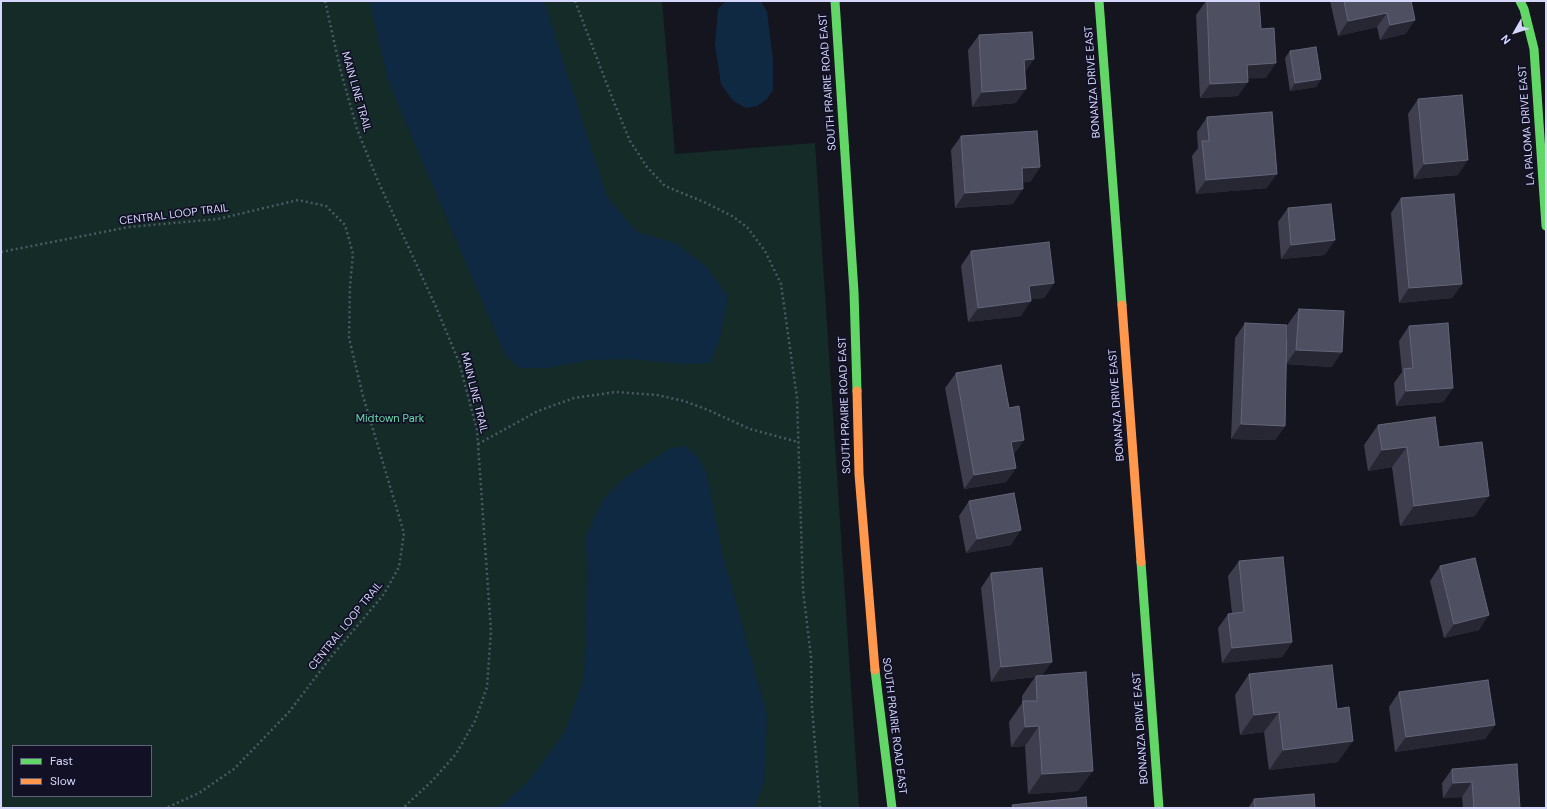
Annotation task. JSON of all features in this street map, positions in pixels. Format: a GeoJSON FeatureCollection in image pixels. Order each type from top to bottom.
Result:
{"type":"FeatureCollection","features":[{"type":"Feature","properties":{"kind":"street","name":"SOUTH PRAIRIE ROAD EAST"},"geometry":{"type":"LineString","coordinates":[[835,1],[854,292],[859,474],[872,645],[892,808]]}},
{"type":"Feature","properties":{"kind":"street","name":"BONANZA DRIVE EAST"},"geometry":{"type":"LineString","coordinates":[[1099,1],[1159,808]]}},
{"type":"Feature","properties":{"kind":"street","name":"LA PALOMA DRIVE EAST"},"geometry":{"type":"LineString","coordinates":[[1520,1],[1524,9],[1534,49],[1546,226]]}},
{"type":"Feature","properties":{"kind":"path","name":"MAIN LINE TRAIL"},"geometry":{"type":"LineString","coordinates":[[325,1],[341,72],[357,129],[378,181],[460,362],[477,430],[491,631],[487,687],[475,721],[456,754],[432,781],[403,808]]}},
{"type":"Feature","properties":{"kind":"path"},"geometry":{"type":"LineString","coordinates":[[575,1],[627,134],[647,167],[665,186],[704,202],[732,216],[747,228],[765,251],[781,284],[797,398],[804,590],[811,657],[812,707],[820,808]]}},
{"type":"Feature","properties":{"kind":"path","name":"CENTRAL LOOP TRAIL"},"geometry":{"type":"LineString","coordinates":[[1,252],[129,227],[218,219],[298,200],[326,206],[345,225],[353,254],[350,286],[350,338],[363,396],[404,534],[399,567],[384,594],[331,657],[289,712],[234,769],[199,793],[166,808]]}},
{"type":"Feature","properties":{"kind":"path"},"geometry":{"type":"LineString","coordinates":[[478,444],[538,411],[574,398],[616,392],[656,395],[684,401],[750,429],[798,442]]}},
{"type":"Feature","properties":{"kind":"green space","name":"Midtown Park"},"geometry":{"type":"Polygon","coordinates":[[[1,1],[662,1],[675,154],[815,143],[859,808],[1,808],[1,1]]]}},
{"type":"Feature","properties":{"kind":"water"},"geometry":{"type":"Polygon","coordinates":[[[369,1],[544,1],[607,197],[637,232],[675,243],[707,267],[728,296],[721,335],[710,363],[685,364],[630,359],[590,360],[546,368],[520,368],[506,357],[389,83],[369,1]]]}},
{"type":"Feature","properties":{"kind":"water"},"geometry":{"type":"Polygon","coordinates":[[[726,1],[761,1],[767,12],[773,60],[773,90],[767,99],[757,106],[746,108],[733,101],[721,84],[715,45],[718,9],[726,1]]]}},
{"type":"Feature","properties":{"kind":"water"},"geometry":{"type":"Polygon","coordinates":[[[685,446],[698,457],[707,474],[722,552],[767,715],[764,783],[754,808],[498,808],[527,783],[565,732],[584,678],[587,580],[586,536],[602,501],[623,479],[671,448],[685,446]]]}},
{"type":"Feature","properties":{"kind":"building"},"geometry":{"type":"Polygon","coordinates":[[[1207,1],[1259,1],[1261,29],[1274,28],[1276,63],[1247,65],[1248,82],[1210,84],[1207,1]]]}},
{"type":"Feature","properties":{"kind":"building"},"geometry":{"type":"Polygon","coordinates":[[[1344,1],[1411,1],[1415,20],[1390,25],[1387,13],[1348,21],[1344,1]]]}},
{"type":"Feature","properties":{"kind":"building"},"geometry":{"type":"Polygon","coordinates":[[[1032,32],[1034,59],[1024,60],[1026,89],[982,92],[979,35],[1032,32]]]}},
{"type":"Feature","properties":{"kind":"building"},"geometry":{"type":"Polygon","coordinates":[[[1316,47],[1321,79],[1295,83],[1290,51],[1316,47]]]}},
{"type":"Feature","properties":{"kind":"building"},"geometry":{"type":"Polygon","coordinates":[[[1462,95],[1468,160],[1424,164],[1418,99],[1462,95]]]}},
{"type":"Feature","properties":{"kind":"building"},"geometry":{"type":"Polygon","coordinates":[[[1272,112],[1277,174],[1206,180],[1202,141],[1209,141],[1207,117],[1272,112]]]}},
{"type":"Feature","properties":{"kind":"building"},"geometry":{"type":"Polygon","coordinates":[[[1037,131],[1040,167],[1022,168],[1023,189],[965,193],[961,136],[1037,131]]]}},
{"type":"Feature","properties":{"kind":"building"},"geometry":{"type":"Polygon","coordinates":[[[1454,194],[1462,284],[1409,288],[1401,198],[1454,194]]]}},
{"type":"Feature","properties":{"kind":"building"},"geometry":{"type":"Polygon","coordinates":[[[1331,204],[1335,240],[1291,245],[1288,208],[1331,204]]]}},
{"type":"Feature","properties":{"kind":"building"},"geometry":{"type":"Polygon","coordinates":[[[1049,242],[1054,283],[1029,286],[1031,301],[978,308],[971,251],[1049,242]]]}},
{"type":"Feature","properties":{"kind":"building"},"geometry":{"type":"Polygon","coordinates":[[[1299,309],[1344,311],[1342,352],[1296,350],[1299,309]]]}},
{"type":"Feature","properties":{"kind":"building"},"geometry":{"type":"Polygon","coordinates":[[[1245,323],[1287,325],[1285,426],[1241,424],[1245,323]]]}},
{"type":"Feature","properties":{"kind":"building"},"geometry":{"type":"Polygon","coordinates":[[[1448,323],[1453,388],[1406,391],[1404,369],[1413,368],[1409,326],[1448,323]]]}},
{"type":"Feature","properties":{"kind":"building"},"geometry":{"type":"Polygon","coordinates":[[[1001,365],[1009,408],[1019,406],[1024,440],[1011,442],[1016,468],[974,475],[956,373],[1001,365]]]}},
{"type":"Feature","properties":{"kind":"building"},"geometry":{"type":"Polygon","coordinates":[[[1435,417],[1439,447],[1482,442],[1489,496],[1414,506],[1407,447],[1382,450],[1378,425],[1435,417]]]}},
{"type":"Feature","properties":{"kind":"building"},"geometry":{"type":"Polygon","coordinates":[[[1014,493],[1021,530],[977,539],[969,501],[1014,493]]]}},
{"type":"Feature","properties":{"kind":"building"},"geometry":{"type":"Polygon","coordinates":[[[1283,557],[1292,642],[1232,648],[1228,614],[1244,612],[1239,561],[1283,557]]]}},
{"type":"Feature","properties":{"kind":"building"},"geometry":{"type":"Polygon","coordinates":[[[1475,558],[1489,615],[1454,624],[1440,566],[1475,558]]]}},
{"type":"Feature","properties":{"kind":"building"},"geometry":{"type":"Polygon","coordinates":[[[1042,568],[1052,662],[1001,667],[991,573],[1042,568]]]}},
{"type":"Feature","properties":{"kind":"building"},"geometry":{"type":"Polygon","coordinates":[[[1332,665],[1337,709],[1349,707],[1353,741],[1283,750],[1279,712],[1254,715],[1249,674],[1332,665]]]}},
{"type":"Feature","properties":{"kind":"building"},"geometry":{"type":"Polygon","coordinates":[[[1086,672],[1093,771],[1042,774],[1039,726],[1025,727],[1023,701],[1037,701],[1036,676],[1086,672]]]}},
{"type":"Feature","properties":{"kind":"building"},"geometry":{"type":"Polygon","coordinates":[[[1488,680],[1495,725],[1406,737],[1399,692],[1488,680]]]}},
{"type":"Feature","properties":{"kind":"building"},"geometry":{"type":"Polygon","coordinates":[[[1517,764],[1520,808],[1474,808],[1472,782],[1453,783],[1452,769],[1517,764]]]}},
{"type":"Feature","properties":{"kind":"building"},"geometry":{"type":"Polygon","coordinates":[[[1314,794],[1315,808],[1255,808],[1254,799],[1314,794]]]}},
{"type":"Feature","properties":{"kind":"building"},"geometry":{"type":"Polygon","coordinates":[[[1086,797],[1087,808],[1013,808],[1012,805],[1086,797]]]}},
{"type":"Feature","properties":{"kind":"traffic: fast"},"geometry":{"type":"LineString","coordinates":[[835,1],[854,292],[857,391]]}},
{"type":"Feature","properties":{"kind":"traffic: fast"},"geometry":{"type":"LineString","coordinates":[[1099,1],[1122,305]]}},
{"type":"Feature","properties":{"kind":"traffic: fast"},"geometry":{"type":"LineString","coordinates":[[1520,1],[1524,9],[1534,49],[1546,226]]}},
{"type":"Feature","properties":{"kind":"traffic: fast"},"geometry":{"type":"LineString","coordinates":[[1141,562],[1159,808]]}},
{"type":"Feature","properties":{"kind":"traffic: fast"},"geometry":{"type":"LineString","coordinates":[[875,670],[892,808]]}},
{"type":"Feature","properties":{"kind":"traffic: slow"},"geometry":{"type":"LineString","coordinates":[[1122,305],[1141,562]]}},
{"type":"Feature","properties":{"kind":"traffic: slow"},"geometry":{"type":"LineString","coordinates":[[857,391],[859,474],[875,670]]}}]}
